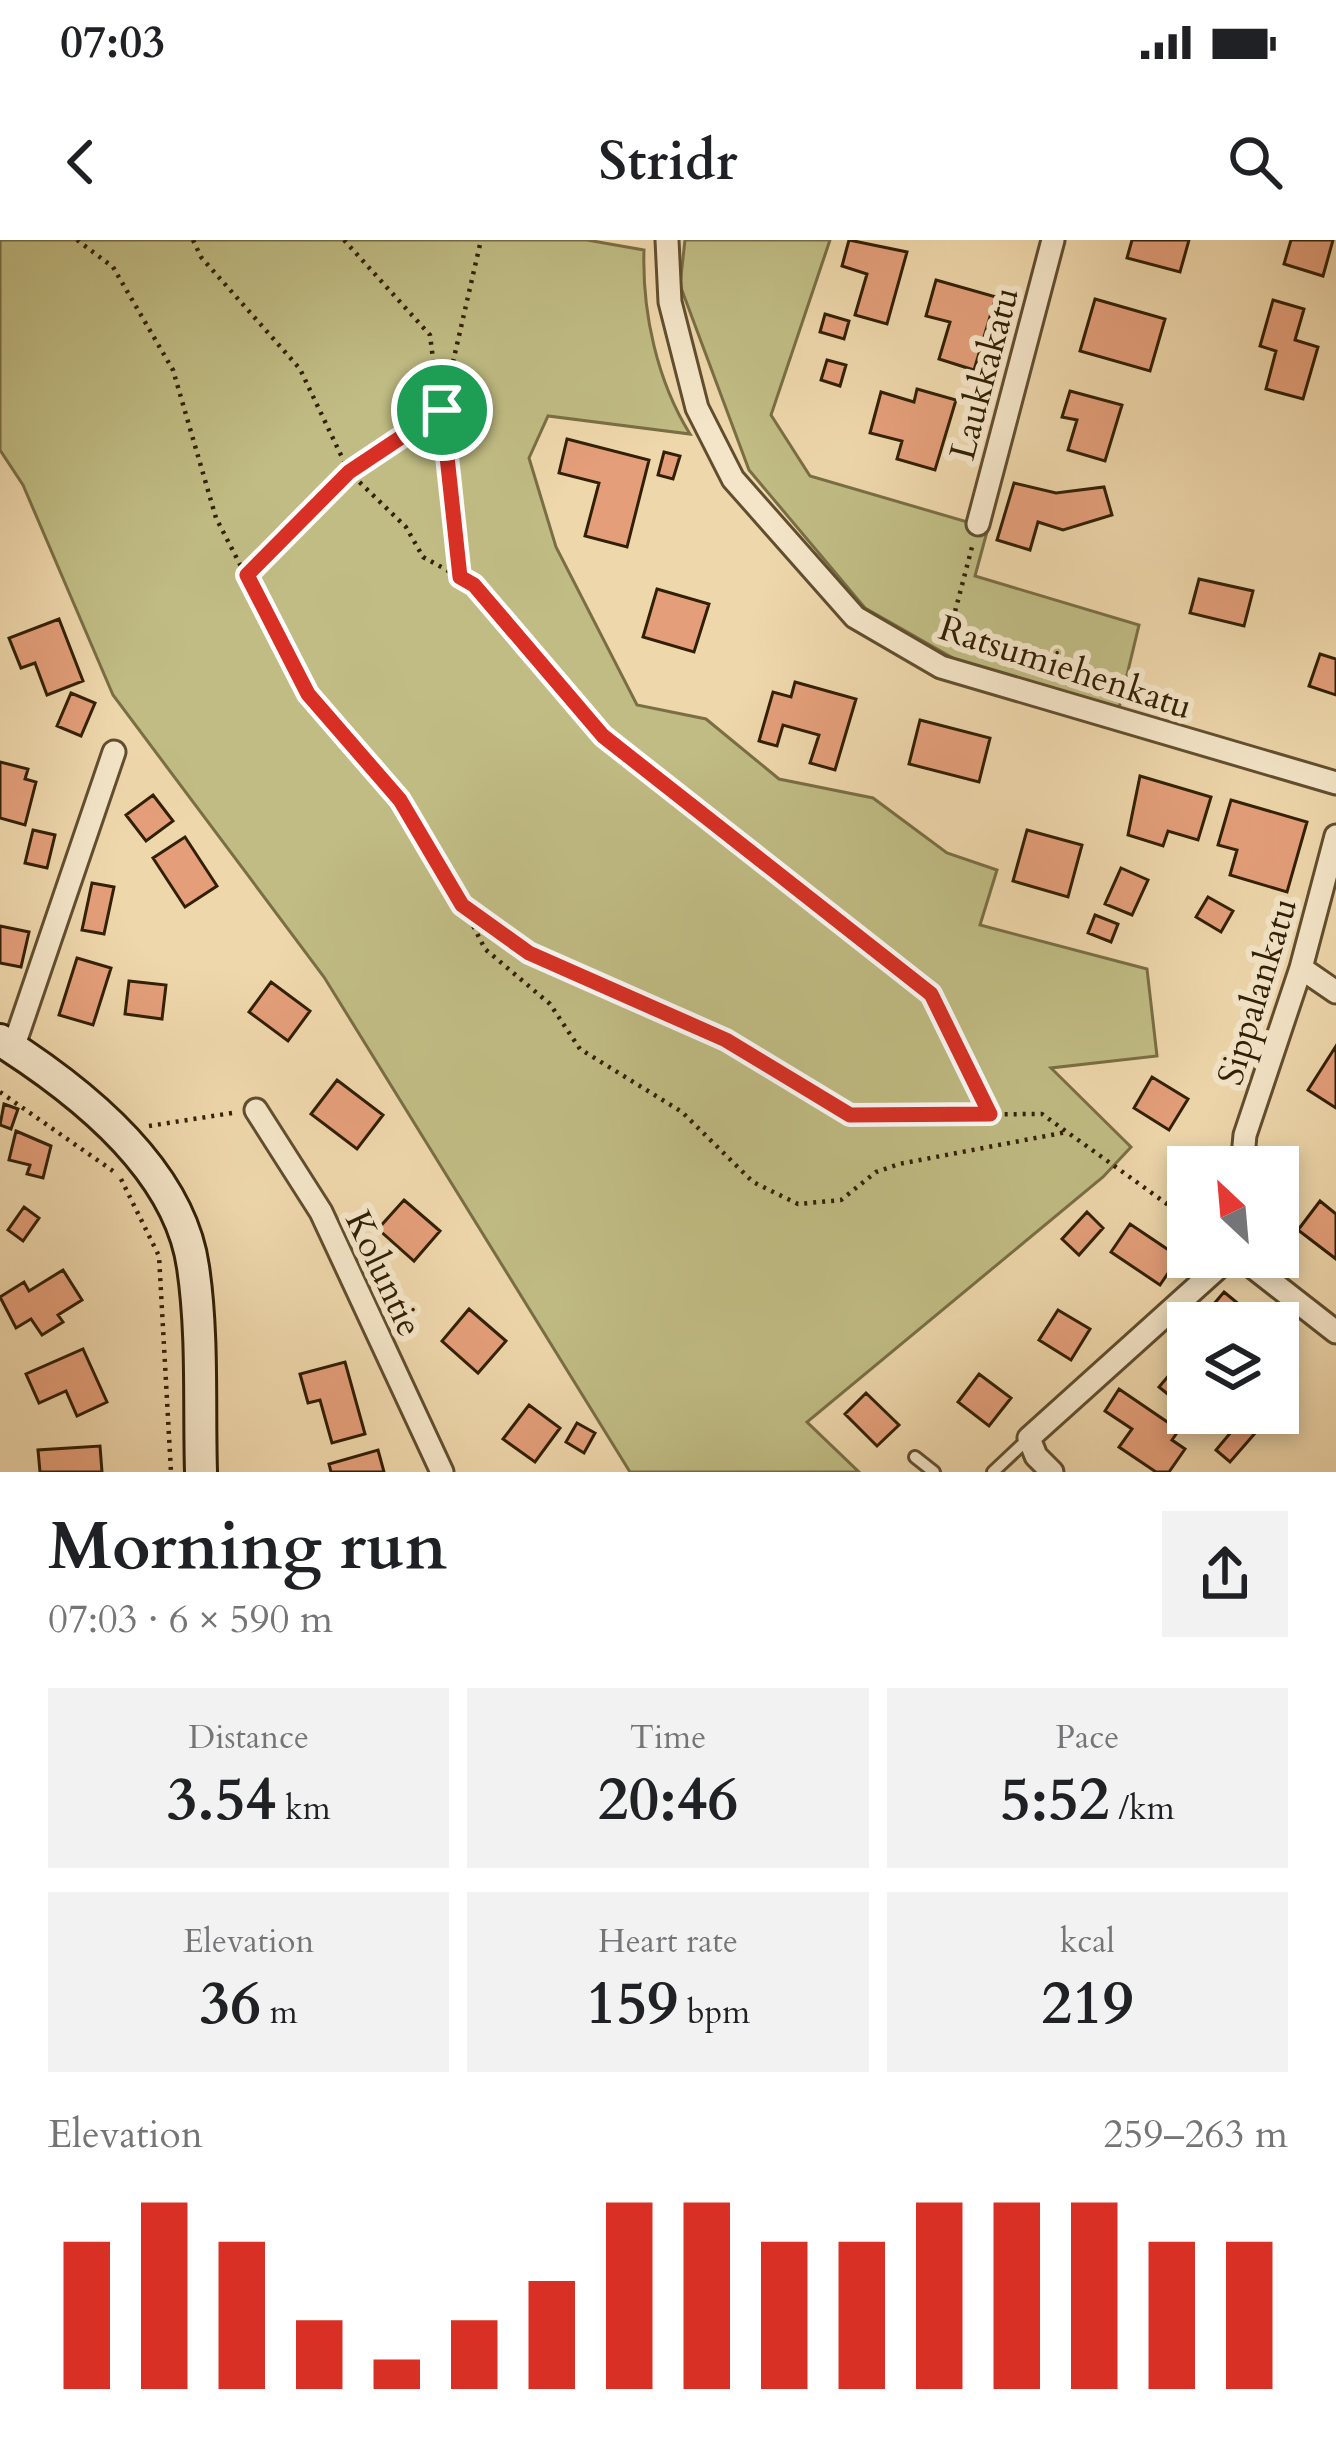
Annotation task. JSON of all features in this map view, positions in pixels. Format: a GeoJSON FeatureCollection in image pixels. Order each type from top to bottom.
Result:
{"type":"FeatureCollection","features":[{"type":"Feature","properties":{"kind":"street","name":"Ratsumiehenkatu"},"geometry":{"type":"LineString","coordinates":[[667,240],[670,302],[698,408],[733,479],[855,617],[941,667],[1336,783]]}},
{"type":"Feature","properties":{"kind":"street","name":"Laukkakatu"},"geometry":{"type":"LineString","coordinates":[[978,524],[1053,240]]}},
{"type":"Feature","properties":{"kind":"street"},"geometry":{"type":"LineString","coordinates":[[114,752],[7,1044],[141,1156],[176,1210],[193,1264],[200,1472]]}},
{"type":"Feature","properties":{"kind":"street","name":"Sippalankatu"},"geometry":{"type":"LineString","coordinates":[[1243,1146],[1301,968],[1336,836]]}},
{"type":"Feature","properties":{"kind":"street"},"geometry":{"type":"LineString","coordinates":[[1301,968],[1336,992]]}},
{"type":"Feature","properties":{"kind":"street","name":"Koluntie"},"geometry":{"type":"LineString","coordinates":[[256,1109],[321,1212],[442,1472]]}},
{"type":"Feature","properties":{"kind":"street"},"geometry":{"type":"LineString","coordinates":[[1039,1456],[1210,1278]]}},
{"type":"Feature","properties":{"kind":"street"},"geometry":{"type":"LineString","coordinates":[[1267,1278],[1336,1333]]}},
{"type":"Feature","properties":{"kind":"lane"},"geometry":{"type":"LineString","coordinates":[[993,1472],[1039,1456]]}},
{"type":"Feature","properties":{"kind":"lane"},"geometry":{"type":"LineString","coordinates":[[915,1457],[934,1472]]}},
{"type":"Feature","properties":{"kind":"path"},"geometry":{"type":"LineString","coordinates":[[77,240],[112,267],[172,370],[216,518],[308,694],[400,800],[485,949],[550,1004],[580,1049],[682,1112],[753,1182],[798,1204],[841,1200],[876,1172],[899,1164],[1066,1132]]}},
{"type":"Feature","properties":{"kind":"path"},"geometry":{"type":"LineString","coordinates":[[193,240],[201,257],[300,369],[349,472],[406,527],[423,557],[474,585],[603,736],[931,994],[990,1114]]}},
{"type":"Feature","properties":{"kind":"path"},"geometry":{"type":"LineString","coordinates":[[344,240],[430,335],[460,577]]}},
{"type":"Feature","properties":{"kind":"path"},"geometry":{"type":"LineString","coordinates":[[247,575],[349,472],[442,410],[481,240]]}},
{"type":"Feature","properties":{"kind":"path"},"geometry":{"type":"LineString","coordinates":[[941,667],[978,524]]}},
{"type":"Feature","properties":{"kind":"path"},"geometry":{"type":"LineString","coordinates":[[462,905],[529,953],[726,1040],[850,1115],[1042,1114],[1167,1204]]}},
{"type":"Feature","properties":{"kind":"path"},"geometry":{"type":"LineString","coordinates":[[0,1092],[118,1175],[159,1256],[171,1472]]}},
{"type":"Feature","properties":{"kind":"path"},"geometry":{"type":"LineString","coordinates":[[137,1127],[256,1109]]}},
{"type":"Feature","properties":{"kind":"shaded area"},"geometry":{"type":"Polygon","coordinates":[[[0,240],[587,240],[644,250],[654,345],[669,392],[690,434],[548,416],[529,458],[556,547],[637,705],[706,719],[779,779],[873,798],[947,853],[997,870],[980,925],[1147,969],[1157,1056],[1051,1068],[1131,1147],[1103,1177],[807,1422],[859,1472],[630,1472],[324,977],[113,695],[23,485],[0,450],[0,240]]]}},
{"type":"Feature","properties":{"kind":"shaded area"},"geometry":{"type":"Polygon","coordinates":[[[685,240],[830,240],[771,415],[810,476],[988,528],[975,576],[1139,625],[1119,708],[960,662],[865,608],[749,470],[680,285],[685,240]]]}},
{"type":"Feature","properties":{"kind":"building"},"geometry":{"type":"Polygon","coordinates":[[[849,240],[907,252],[887,324],[855,315],[867,274],[842,266],[849,240]]]}},
{"type":"Feature","properties":{"kind":"building"},"geometry":{"type":"Polygon","coordinates":[[[1132,240],[1189,240],[1180,272],[1127,258],[1132,240]]]}},
{"type":"Feature","properties":{"kind":"building"},"geometry":{"type":"Polygon","coordinates":[[[1291,240],[1333,240],[1323,276],[1284,264],[1291,240]]]}},
{"type":"Feature","properties":{"kind":"building"},"geometry":{"type":"Polygon","coordinates":[[[936,280],[996,297],[974,370],[939,359],[950,322],[926,316],[936,280]]]}},
{"type":"Feature","properties":{"kind":"building"},"geometry":{"type":"Polygon","coordinates":[[[1095,299],[1165,319],[1150,371],[1080,351],[1095,299]]]}},
{"type":"Feature","properties":{"kind":"building"},"geometry":{"type":"Polygon","coordinates":[[[1273,300],[1304,309],[1295,340],[1318,347],[1303,399],[1266,389],[1276,351],[1260,346],[1273,300]]]}},
{"type":"Feature","properties":{"kind":"building"},"geometry":{"type":"Polygon","coordinates":[[[825,314],[849,321],[844,339],[820,332],[825,314]]]}},
{"type":"Feature","properties":{"kind":"building"},"geometry":{"type":"Polygon","coordinates":[[[827,360],[846,365],[840,386],[821,380],[827,360]]]}},
{"type":"Feature","properties":{"kind":"building"},"geometry":{"type":"Polygon","coordinates":[[[917,389],[956,400],[935,470],[897,459],[902,441],[870,433],[881,392],[914,402],[917,389]]]}},
{"type":"Feature","properties":{"kind":"building"},"geometry":{"type":"Polygon","coordinates":[[[1070,391],[1122,405],[1105,461],[1068,450],[1077,420],[1062,417],[1070,391]]]}},
{"type":"Feature","properties":{"kind":"building"},"geometry":{"type":"Polygon","coordinates":[[[567,439],[649,460],[627,547],[585,536],[599,483],[559,473],[567,439]]]}},
{"type":"Feature","properties":{"kind":"building"},"geometry":{"type":"Polygon","coordinates":[[[664,452],[680,456],[673,479],[658,475],[664,452]]]}},
{"type":"Feature","properties":{"kind":"building"},"geometry":{"type":"Polygon","coordinates":[[[1014,483],[1056,493],[1104,487],[1112,515],[1063,530],[1038,522],[1030,550],[997,540],[1014,483]]]}},
{"type":"Feature","properties":{"kind":"building"},"geometry":{"type":"Polygon","coordinates":[[[1199,579],[1253,591],[1244,626],[1190,613],[1199,579]]]}},
{"type":"Feature","properties":{"kind":"building"},"geometry":{"type":"Polygon","coordinates":[[[657,589],[709,604],[694,652],[643,637],[657,589]]]}},
{"type":"Feature","properties":{"kind":"building"},"geometry":{"type":"Polygon","coordinates":[[[59,619],[83,681],[47,695],[35,663],[21,668],[9,638],[59,619]]]}},
{"type":"Feature","properties":{"kind":"building"},"geometry":{"type":"Polygon","coordinates":[[[1320,654],[1336,659],[1336,695],[1309,686],[1320,654]]]}},
{"type":"Feature","properties":{"kind":"building"},"geometry":{"type":"Polygon","coordinates":[[[795,682],[856,699],[835,770],[810,763],[819,735],[783,725],[777,746],[759,741],[773,692],[791,697],[795,682]]]}},
{"type":"Feature","properties":{"kind":"building"},"geometry":{"type":"Polygon","coordinates":[[[71,693],[95,703],[81,736],[57,726],[71,693]]]}},
{"type":"Feature","properties":{"kind":"building"},"geometry":{"type":"Polygon","coordinates":[[[920,720],[990,738],[979,782],[909,764],[920,720]]]}},
{"type":"Feature","properties":{"kind":"building"},"geometry":{"type":"Polygon","coordinates":[[[0,762],[28,769],[25,779],[36,782],[25,825],[0,818],[0,762]]]}},
{"type":"Feature","properties":{"kind":"building"},"geometry":{"type":"Polygon","coordinates":[[[1140,776],[1211,797],[1198,840],[1168,831],[1163,846],[1128,835],[1140,776]]]}},
{"type":"Feature","properties":{"kind":"building"},"geometry":{"type":"Polygon","coordinates":[[[153,795],[173,821],[146,841],[126,815],[153,795]]]}},
{"type":"Feature","properties":{"kind":"building"},"geometry":{"type":"Polygon","coordinates":[[[1231,800],[1307,822],[1287,892],[1230,875],[1237,850],[1218,845],[1231,800]]]}},
{"type":"Feature","properties":{"kind":"building"},"geometry":{"type":"Polygon","coordinates":[[[33,830],[55,835],[47,868],[25,863],[33,830]]]}},
{"type":"Feature","properties":{"kind":"building"},"geometry":{"type":"Polygon","coordinates":[[[1027,830],[1082,845],[1068,897],[1013,881],[1027,830]]]}},
{"type":"Feature","properties":{"kind":"building"},"geometry":{"type":"Polygon","coordinates":[[[185,837],[217,886],[185,907],[153,858],[185,837]]]}},
{"type":"Feature","properties":{"kind":"building"},"geometry":{"type":"Polygon","coordinates":[[[1121,868],[1148,880],[1132,915],[1105,904],[1121,868]]]}},
{"type":"Feature","properties":{"kind":"building"},"geometry":{"type":"Polygon","coordinates":[[[92,883],[114,887],[104,934],[82,930],[92,883]]]}},
{"type":"Feature","properties":{"kind":"building"},"geometry":{"type":"Polygon","coordinates":[[[1208,897],[1233,911],[1221,932],[1196,917],[1208,897]]]}},
{"type":"Feature","properties":{"kind":"building"},"geometry":{"type":"Polygon","coordinates":[[[1095,915],[1118,924],[1111,942],[1088,933],[1095,915]]]}},
{"type":"Feature","properties":{"kind":"building"},"geometry":{"type":"Polygon","coordinates":[[[0,926],[29,932],[21,967],[0,963],[0,926]]]}},
{"type":"Feature","properties":{"kind":"building"},"geometry":{"type":"Polygon","coordinates":[[[77,958],[111,968],[93,1025],[59,1015],[77,958]]]}},
{"type":"Feature","properties":{"kind":"building"},"geometry":{"type":"Polygon","coordinates":[[[129,981],[166,985],[162,1019],[125,1014],[129,981]]]}},
{"type":"Feature","properties":{"kind":"building"},"geometry":{"type":"Polygon","coordinates":[[[271,982],[310,1011],[288,1041],[249,1012],[271,982]]]}},
{"type":"Feature","properties":{"kind":"building"},"geometry":{"type":"Polygon","coordinates":[[[1336,1046],[1336,1108],[1308,1090],[1336,1046]]]}},
{"type":"Feature","properties":{"kind":"building"},"geometry":{"type":"Polygon","coordinates":[[[1152,1077],[1188,1099],[1169,1130],[1134,1108],[1152,1077]]]}},
{"type":"Feature","properties":{"kind":"building"},"geometry":{"type":"Polygon","coordinates":[[[337,1080],[383,1115],[357,1149],[311,1114],[337,1080]]]}},
{"type":"Feature","properties":{"kind":"building"},"geometry":{"type":"Polygon","coordinates":[[[4,1104],[18,1109],[11,1129],[0,1125],[4,1104]]]}},
{"type":"Feature","properties":{"kind":"building"},"geometry":{"type":"Polygon","coordinates":[[[16,1131],[51,1146],[43,1178],[27,1174],[30,1165],[9,1160],[16,1131]]]}},
{"type":"Feature","properties":{"kind":"building"},"geometry":{"type":"Polygon","coordinates":[[[404,1200],[440,1231],[414,1261],[378,1229],[404,1200]]]}},
{"type":"Feature","properties":{"kind":"building"},"geometry":{"type":"Polygon","coordinates":[[[1320,1201],[1336,1214],[1336,1259],[1299,1231],[1320,1201]]]}},
{"type":"Feature","properties":{"kind":"building"},"geometry":{"type":"Polygon","coordinates":[[[24,1207],[39,1218],[23,1241],[8,1230],[24,1207]]]}},
{"type":"Feature","properties":{"kind":"building"},"geometry":{"type":"Polygon","coordinates":[[[1087,1212],[1103,1228],[1079,1255],[1062,1239],[1087,1212]]]}},
{"type":"Feature","properties":{"kind":"building"},"geometry":{"type":"Polygon","coordinates":[[[1130,1224],[1167,1249],[1167,1275],[1160,1285],[1111,1252],[1130,1224]]]}},
{"type":"Feature","properties":{"kind":"building"},"geometry":{"type":"Polygon","coordinates":[[[63,1270],[82,1300],[58,1315],[63,1322],[42,1335],[31,1319],[16,1328],[0,1297],[24,1282],[29,1291],[63,1270]]]}},
{"type":"Feature","properties":{"kind":"building"},"geometry":{"type":"Polygon","coordinates":[[[1224,1292],[1236,1302],[1215,1302],[1224,1292]]]}},
{"type":"Feature","properties":{"kind":"building"},"geometry":{"type":"Polygon","coordinates":[[[469,1309],[506,1341],[478,1373],[442,1341],[469,1309]]]}},
{"type":"Feature","properties":{"kind":"building"},"geometry":{"type":"Polygon","coordinates":[[[1058,1310],[1090,1329],[1071,1360],[1039,1340],[1058,1310]]]}},
{"type":"Feature","properties":{"kind":"building"},"geometry":{"type":"Polygon","coordinates":[[[83,1349],[107,1402],[77,1416],[66,1391],[39,1403],[26,1374],[83,1349]]]}},
{"type":"Feature","properties":{"kind":"building"},"geometry":{"type":"Polygon","coordinates":[[[345,1362],[365,1434],[332,1443],[320,1400],[308,1403],[300,1374],[345,1362]]]}},
{"type":"Feature","properties":{"kind":"building"},"geometry":{"type":"Polygon","coordinates":[[[979,1374],[1011,1398],[989,1426],[958,1402],[979,1374]]]}},
{"type":"Feature","properties":{"kind":"building"},"geometry":{"type":"Polygon","coordinates":[[[1119,1389],[1167,1422],[1167,1434],[1176,1434],[1172,1440],[1185,1449],[1169,1472],[1156,1472],[1119,1447],[1132,1429],[1105,1411],[1119,1389]]]}},
{"type":"Feature","properties":{"kind":"building"},"geometry":{"type":"Polygon","coordinates":[[[866,1393],[899,1425],[877,1446],[845,1414],[866,1393]]]}},
{"type":"Feature","properties":{"kind":"building"},"geometry":{"type":"Polygon","coordinates":[[[529,1405],[560,1428],[535,1462],[503,1439],[529,1405]]]}},
{"type":"Feature","properties":{"kind":"building"},"geometry":{"type":"Polygon","coordinates":[[[577,1423],[595,1433],[584,1453],[566,1442],[577,1423]]]}},
{"type":"Feature","properties":{"kind":"building"},"geometry":{"type":"Polygon","coordinates":[[[1229,1434],[1254,1434],[1230,1462],[1216,1450],[1229,1434]]]}},
{"type":"Feature","properties":{"kind":"building"},"geometry":{"type":"Polygon","coordinates":[[[100,1446],[102,1472],[40,1472],[38,1450],[100,1446]]]}},
{"type":"Feature","properties":{"kind":"building"},"geometry":{"type":"Polygon","coordinates":[[[378,1450],[384,1472],[331,1472],[329,1464],[378,1450]]]}},
{"type":"Feature","properties":{"kind":"route"},"geometry":{"type":"LineString","coordinates":[[442,410],[460,577],[474,585],[603,736],[931,994],[990,1114],[850,1115],[726,1040],[529,953],[462,905],[400,800],[308,694],[247,575],[349,472],[442,410]]}}]}
